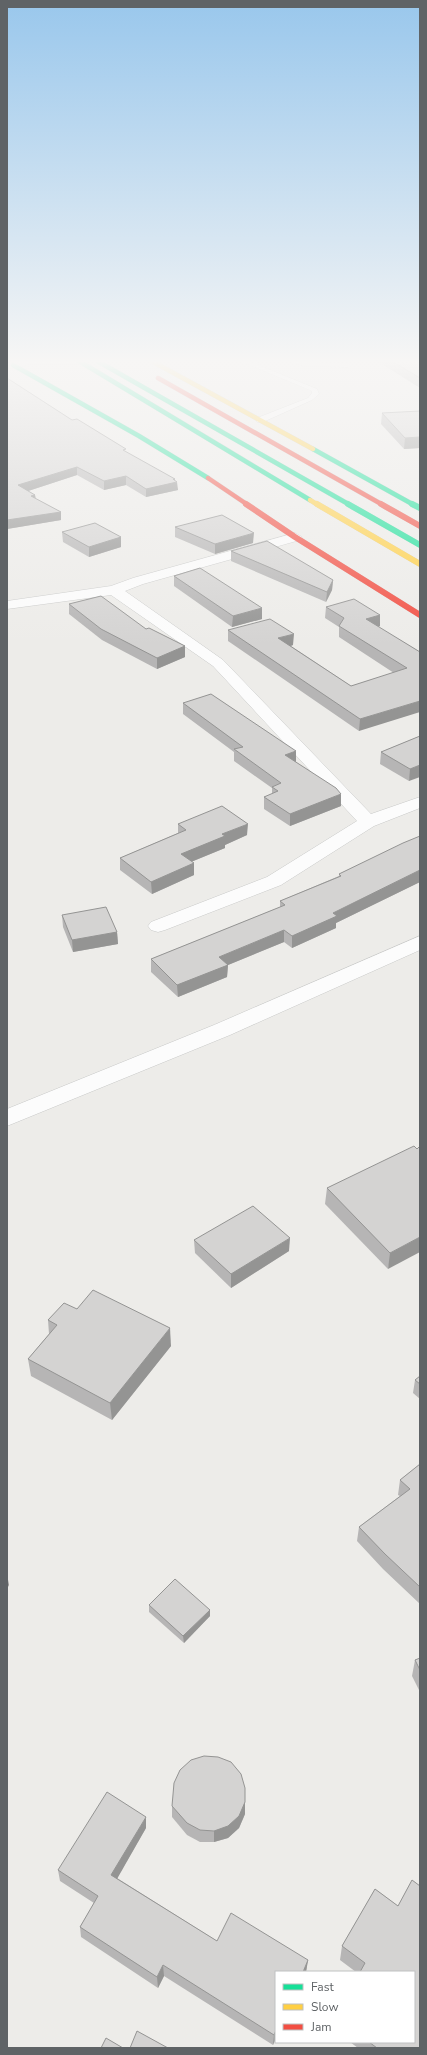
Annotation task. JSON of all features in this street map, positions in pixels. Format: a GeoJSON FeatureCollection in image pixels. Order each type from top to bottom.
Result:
{"type":"FeatureCollection","features":[{"type":"Feature","properties":{"kind":"main road"},"geometry":{"type":"LineString","coordinates":[[168,454],[226,489],[295,537],[420,615]]}},
{"type":"Feature","properties":{"kind":"main road"},"geometry":{"type":"LineString","coordinates":[[233,454],[420,564]]}},
{"type":"Feature","properties":{"kind":"main road"},"geometry":{"type":"LineString","coordinates":[[261,454],[420,545]]}},
{"type":"Feature","properties":{"kind":"main road"},"geometry":{"type":"LineString","coordinates":[[293,454],[420,526]]}},
{"type":"Feature","properties":{"kind":"main road"},"geometry":{"type":"LineString","coordinates":[[322,454],[420,508]]}},
{"type":"Feature","properties":{"kind":"main road"},"geometry":{"type":"LineString","coordinates":[[380,502],[402,498]]}},
{"type":"Feature","properties":{"kind":"main road"},"geometry":{"type":"LineString","coordinates":[[333,512],[356,508]]}},
{"type":"Feature","properties":{"kind":"street"},"geometry":{"type":"LineString","coordinates":[[7,605],[114,590],[138,581],[295,537]]}},
{"type":"Feature","properties":{"kind":"street"},"geometry":{"type":"LineString","coordinates":[[114,590],[218,663],[368,822]]}},
{"type":"Feature","properties":{"kind":"street"},"geometry":{"type":"LineString","coordinates":[[158,926],[274,881],[368,822],[420,802]]}},
{"type":"Feature","properties":{"kind":"street"},"geometry":{"type":"LineString","coordinates":[[7,1118],[222,1030],[420,942]]}},
{"type":"Feature","properties":{"kind":"building"},"geometry":{"type":"Polygon","coordinates":[[[7,454],[130,454],[175,479],[173,479],[177,482],[146,489],[126,476],[104,481],[77,467],[18,485],[35,495],[31,496],[61,512],[7,520],[7,454]]]}},
{"type":"Feature","properties":{"kind":"building"},"geometry":{"type":"Polygon","coordinates":[[[222,515],[254,533],[215,544],[175,527],[222,515]]]}},
{"type":"Feature","properties":{"kind":"building"},"geometry":{"type":"Polygon","coordinates":[[[95,523],[121,537],[89,547],[62,532],[95,523]]]}},
{"type":"Feature","properties":{"kind":"building"},"geometry":{"type":"Polygon","coordinates":[[[267,541],[333,580],[327,592],[231,551],[267,541]]]}},
{"type":"Feature","properties":{"kind":"building"},"geometry":{"type":"Polygon","coordinates":[[[200,568],[262,608],[233,616],[174,576],[200,568]]]}},
{"type":"Feature","properties":{"kind":"building"},"geometry":{"type":"Polygon","coordinates":[[[101,596],[146,629],[149,628],[185,646],[157,658],[101,629],[69,604],[101,596]]]}},
{"type":"Feature","properties":{"kind":"building"},"geometry":{"type":"Polygon","coordinates":[[[354,599],[380,615],[366,619],[420,652],[420,701],[360,719],[228,630],[270,619],[294,634],[278,638],[351,686],[407,668],[339,626],[344,618],[326,607],[354,599]]]}},
{"type":"Feature","properties":{"kind":"building"},"geometry":{"type":"Polygon","coordinates":[[[211,694],[296,751],[285,755],[336,788],[341,794],[290,814],[264,797],[278,791],[272,787],[281,783],[234,749],[243,747],[183,703],[211,694]]]}},
{"type":"Feature","properties":{"kind":"building"},"geometry":{"type":"Polygon","coordinates":[[[420,736],[420,765],[410,769],[381,752],[420,736]]]}},
{"type":"Feature","properties":{"kind":"building"},"geometry":{"type":"Polygon","coordinates":[[[222,806],[248,824],[222,834],[225,836],[181,854],[194,863],[151,882],[120,858],[186,830],[178,824],[222,806]]]}},
{"type":"Feature","properties":{"kind":"building"},"geometry":{"type":"Polygon","coordinates":[[[420,836],[420,870],[333,913],[337,916],[292,936],[284,930],[219,957],[228,965],[177,985],[151,959],[285,905],[280,901],[341,876],[339,874],[420,836]]]}},
{"type":"Feature","properties":{"kind":"building"},"geometry":{"type":"Polygon","coordinates":[[[106,907],[117,932],[72,940],[62,915],[106,907]]]}},
{"type":"Feature","properties":{"kind":"building"},"geometry":{"type":"Polygon","coordinates":[[[414,1146],[417,1149],[420,1146],[420,1237],[390,1253],[327,1188],[414,1146]]]}},
{"type":"Feature","properties":{"kind":"building"},"geometry":{"type":"Polygon","coordinates":[[[253,1206],[290,1238],[231,1274],[194,1240],[253,1206]]]}},
{"type":"Feature","properties":{"kind":"building"},"geometry":{"type":"Polygon","coordinates":[[[93,1290],[170,1328],[110,1403],[28,1359],[57,1325],[48,1320],[64,1303],[77,1309],[93,1290]]]}},
{"type":"Feature","properties":{"kind":"building"},"geometry":{"type":"Polygon","coordinates":[[[420,1376],[420,1384],[415,1380],[420,1376]]]}},
{"type":"Feature","properties":{"kind":"building"},"geometry":{"type":"Polygon","coordinates":[[[420,1464],[420,1587],[359,1527],[410,1489],[400,1480],[420,1464]]]}},
{"type":"Feature","properties":{"kind":"building"},"geometry":{"type":"Polygon","coordinates":[[[175,1579],[210,1610],[183,1636],[149,1605],[175,1579]]]}},
{"type":"Feature","properties":{"kind":"building"},"geometry":{"type":"Polygon","coordinates":[[[420,1658],[420,1670],[415,1660],[420,1658]]]}},
{"type":"Feature","properties":{"kind":"building"},"geometry":{"type":"Polygon","coordinates":[[[204,1756],[218,1757],[231,1762],[241,1774],[245,1788],[245,1802],[239,1816],[228,1826],[214,1831],[200,1830],[187,1823],[172,1806],[174,1783],[180,1770],[191,1760],[204,1756]]]}},
{"type":"Feature","properties":{"kind":"building"},"geometry":{"type":"Polygon","coordinates":[[[107,1792],[146,1817],[111,1875],[217,1941],[231,1913],[308,1960],[303,1971],[275,1971],[274,2035],[163,1965],[157,1977],[80,1927],[98,1896],[58,1870],[107,1792]]]}},
{"type":"Feature","properties":{"kind":"building"},"geometry":{"type":"Polygon","coordinates":[[[412,1880],[420,1886],[420,2048],[377,2048],[370,2043],[415,2043],[415,1971],[361,1971],[365,1963],[342,1946],[375,1889],[398,1906],[412,1880]]]}},
{"type":"Feature","properties":{"kind":"building"},"geometry":{"type":"Polygon","coordinates":[[[137,2031],[168,2048],[130,2048],[137,2031]]]}},
{"type":"Feature","properties":{"kind":"building"},"geometry":{"type":"Polygon","coordinates":[[[106,2038],[123,2048],[101,2048],[106,2038]]]}},
{"type":"Feature","properties":{"kind":"traffic: fast"},"geometry":{"type":"LineString","coordinates":[[168,454],[208,478]]}},
{"type":"Feature","properties":{"kind":"traffic: fast"},"geometry":{"type":"LineString","coordinates":[[232,454],[310,500]]}},
{"type":"Feature","properties":{"kind":"traffic: fast"},"geometry":{"type":"LineString","coordinates":[[260,454],[420,545]]}},
{"type":"Feature","properties":{"kind":"traffic: fast"},"geometry":{"type":"LineString","coordinates":[[322,454],[420,508]]}},
{"type":"Feature","properties":{"kind":"traffic: slow"},"geometry":{"type":"LineString","coordinates":[[310,500],[420,564]]}},
{"type":"Feature","properties":{"kind":"traffic: jam"},"geometry":{"type":"LineString","coordinates":[[292,454],[420,526]]}},
{"type":"Feature","properties":{"kind":"traffic: jam"},"geometry":{"type":"LineString","coordinates":[[208,478],[295,537],[420,615]]}}]}
